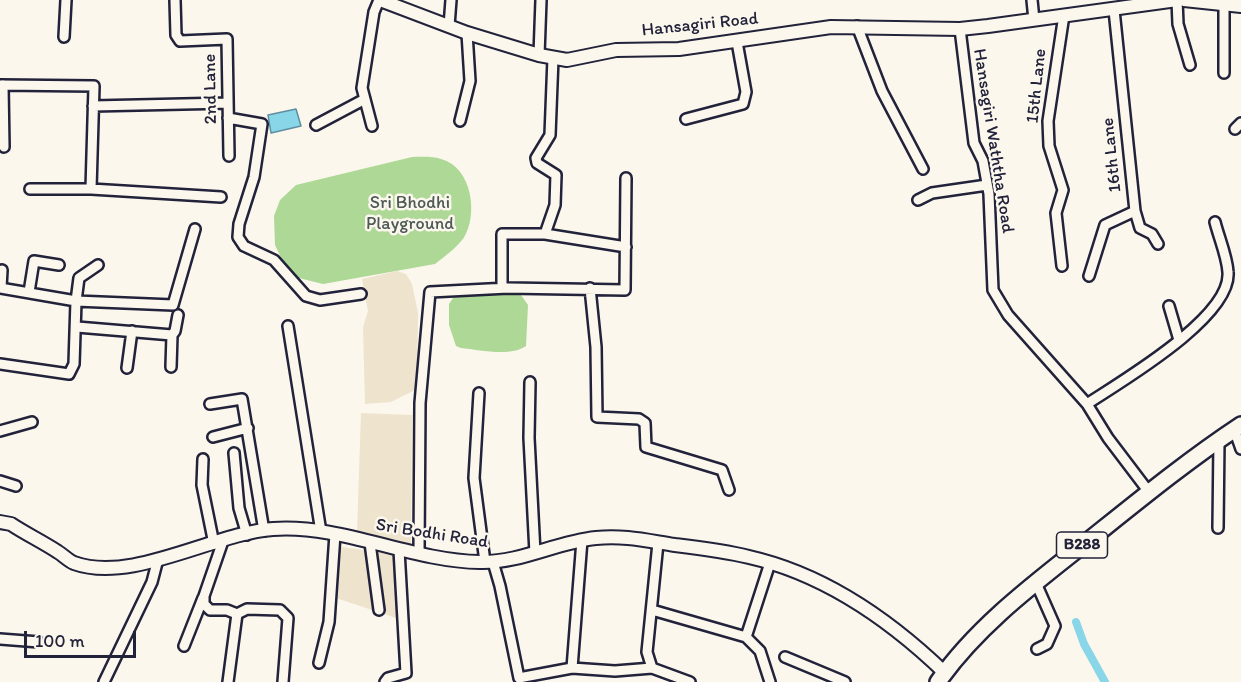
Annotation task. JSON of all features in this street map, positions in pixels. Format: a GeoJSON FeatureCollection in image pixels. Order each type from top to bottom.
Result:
{"type":"FeatureCollection","features":[{"type":"Feature","properties":{"kind":"main road","name":"B288"},"geometry":{"type":"LineString","coordinates":[[941,677],[1000,613],[1035,583],[1149,492],[1238,427]]}},
{"type":"Feature","properties":{"kind":"street"},"geometry":{"type":"LineString","coordinates":[[64,37],[66,0]]}},
{"type":"Feature","properties":{"kind":"street","name":"2nd Lane"},"geometry":{"type":"LineString","coordinates":[[175,0],[176,35],[180,41],[227,39],[229,156]]}},
{"type":"Feature","properties":{"kind":"street"},"geometry":{"type":"LineString","coordinates":[[372,126],[362,88],[374,12],[382,0]]}},
{"type":"Feature","properties":{"kind":"street","name":"Hansagiri Road"},"geometry":{"type":"LineString","coordinates":[[382,0],[467,33],[539,55],[576,59],[616,50],[679,49],[794,32],[857,26],[960,29],[1118,6],[1177,0]]}},
{"type":"Feature","properties":{"kind":"street"},"geometry":{"type":"LineString","coordinates":[[449,26],[451,0]]}},
{"type":"Feature","properties":{"kind":"street"},"geometry":{"type":"LineString","coordinates":[[539,55],[541,0]]}},
{"type":"Feature","properties":{"kind":"street"},"geometry":{"type":"LineString","coordinates":[[1032,0],[1034,20]]}},
{"type":"Feature","properties":{"kind":"street"},"geometry":{"type":"LineString","coordinates":[[1177,0],[1178,24],[1190,65]]}},
{"type":"Feature","properties":{"kind":"street"},"geometry":{"type":"LineString","coordinates":[[1184,0],[1221,2],[1241,6]]}},
{"type":"Feature","properties":{"kind":"street"},"geometry":{"type":"LineString","coordinates":[[1221,2],[1224,73]]}},
{"type":"Feature","properties":{"kind":"street","name":"16th Lane"},"geometry":{"type":"LineString","coordinates":[[1089,276],[1106,225],[1135,211],[1118,6]]}},
{"type":"Feature","properties":{"kind":"street","name":"15th Lane"},"geometry":{"type":"LineString","coordinates":[[1062,266],[1056,213],[1063,190],[1049,146],[1048,121],[1064,15]]}},
{"type":"Feature","properties":{"kind":"street"},"geometry":{"type":"LineString","coordinates":[[857,26],[882,92],[922,169]]}},
{"type":"Feature","properties":{"kind":"street","name":"Hansagiri Waththa Road"},"geometry":{"type":"LineString","coordinates":[[960,29],[974,143],[983,161],[987,185],[993,290],[1008,315],[1087,404],[1108,438],[1149,492]]}},
{"type":"Feature","properties":{"kind":"street"},"geometry":{"type":"LineString","coordinates":[[460,121],[470,81],[467,33]]}},
{"type":"Feature","properties":{"kind":"street"},"geometry":{"type":"LineString","coordinates":[[686,119],[743,104],[746,92],[737,42]]}},
{"type":"Feature","properties":{"kind":"street"},"geometry":{"type":"LineString","coordinates":[[545,234],[555,205],[556,175],[537,163],[536,158],[550,135],[553,58]]}},
{"type":"Feature","properties":{"kind":"street"},"geometry":{"type":"LineString","coordinates":[[4,147],[2,85],[94,86],[91,189]]}},
{"type":"Feature","properties":{"kind":"street"},"geometry":{"type":"LineString","coordinates":[[316,125],[365,99]]}},
{"type":"Feature","properties":{"kind":"street"},"geometry":{"type":"LineString","coordinates":[[93,106],[228,103]]}},
{"type":"Feature","properties":{"kind":"street"},"geometry":{"type":"LineString","coordinates":[[228,117],[262,124],[254,177],[239,224],[238,237],[244,246],[274,260],[306,296],[320,300],[361,294]]}},
{"type":"Feature","properties":{"kind":"street"},"geometry":{"type":"LineString","coordinates":[[419,553],[420,403],[430,292],[502,288],[625,290],[626,178]]}},
{"type":"Feature","properties":{"kind":"street"},"geometry":{"type":"LineString","coordinates":[[918,200],[932,193],[987,185]]}},
{"type":"Feature","properties":{"kind":"street"},"geometry":{"type":"LineString","coordinates":[[30,189],[91,189],[221,197]]}},
{"type":"Feature","properties":{"kind":"street"},"geometry":{"type":"LineString","coordinates":[[1135,211],[1140,228],[1152,234],[1158,244]]}},
{"type":"Feature","properties":{"kind":"street"},"geometry":{"type":"LineString","coordinates":[[1087,404],[1190,333],[1222,297],[1228,273],[1215,222]]}},
{"type":"Feature","properties":{"kind":"street"},"geometry":{"type":"LineString","coordinates":[[2,270],[0,288],[76,301],[173,305],[195,229]]}},
{"type":"Feature","properties":{"kind":"street"},"geometry":{"type":"LineString","coordinates":[[502,288],[502,234],[545,234],[626,247]]}},
{"type":"Feature","properties":{"kind":"street"},"geometry":{"type":"LineString","coordinates":[[29,292],[34,261],[59,265]]}},
{"type":"Feature","properties":{"kind":"street"},"geometry":{"type":"LineString","coordinates":[[0,364],[63,375],[69,374],[74,364],[79,278],[98,265]]}},
{"type":"Feature","properties":{"kind":"street"},"geometry":{"type":"LineString","coordinates":[[590,288],[596,347],[597,417],[639,419],[645,423],[646,447],[722,470],[729,490]]}},
{"type":"Feature","properties":{"kind":"street"},"geometry":{"type":"LineString","coordinates":[[1168,306],[1179,340]]}},
{"type":"Feature","properties":{"kind":"street"},"geometry":{"type":"LineString","coordinates":[[171,368],[172,335],[178,315]]}},
{"type":"Feature","properties":{"kind":"street"},"geometry":{"type":"LineString","coordinates":[[288,326],[321,532]]}},
{"type":"Feature","properties":{"kind":"street"},"geometry":{"type":"LineString","coordinates":[[77,327],[172,335]]}},
{"type":"Feature","properties":{"kind":"street"},"geometry":{"type":"LineString","coordinates":[[127,368],[132,331]]}},
{"type":"Feature","properties":{"kind":"street"},"geometry":{"type":"LineString","coordinates":[[530,382],[529,438],[535,553]]}},
{"type":"Feature","properties":{"kind":"street"},"geometry":{"type":"LineString","coordinates":[[479,393],[474,478],[489,562],[500,586],[519,680],[572,668],[615,671],[652,668],[690,682]]}},
{"type":"Feature","properties":{"kind":"street"},"geometry":{"type":"LineString","coordinates":[[210,404],[242,399],[264,531]]}},
{"type":"Feature","properties":{"kind":"street"},"geometry":{"type":"LineString","coordinates":[[0,431],[32,422]]}},
{"type":"Feature","properties":{"kind":"street"},"geometry":{"type":"LineString","coordinates":[[1238,427],[1241,449]]}},
{"type":"Feature","properties":{"kind":"street"},"geometry":{"type":"LineString","coordinates":[[213,437],[248,428]]}},
{"type":"Feature","properties":{"kind":"street"},"geometry":{"type":"LineString","coordinates":[[1218,528],[1219,440]]}},
{"type":"Feature","properties":{"kind":"street"},"geometry":{"type":"LineString","coordinates":[[234,453],[239,508],[247,535]]}},
{"type":"Feature","properties":{"kind":"street"},"geometry":{"type":"LineString","coordinates":[[184,646],[204,596],[218,543],[202,484],[203,459]]}},
{"type":"Feature","properties":{"kind":"street"},"geometry":{"type":"LineString","coordinates":[[0,481],[16,486]]}},
{"type":"Feature","properties":{"kind":"street","name":"Sri Bodhi Road"},"geometry":{"type":"LineString","coordinates":[[0,522],[11,524],[74,563],[110,570],[264,531],[286,529],[335,534],[399,550],[489,562],[535,553],[582,540],[632,537],[658,543],[714,550],[770,563],[839,591],[914,643],[941,677]]}},
{"type":"Feature","properties":{"kind":"street"},"geometry":{"type":"LineString","coordinates":[[319,663],[329,622],[335,534]]}},
{"type":"Feature","properties":{"kind":"street"},"geometry":{"type":"LineString","coordinates":[[572,668],[582,540]]}},
{"type":"Feature","properties":{"kind":"street"},"geometry":{"type":"LineString","coordinates":[[370,543],[379,610]]}},
{"type":"Feature","properties":{"kind":"street"},"geometry":{"type":"LineString","coordinates":[[652,668],[647,652],[658,543]]}},
{"type":"Feature","properties":{"kind":"street"},"geometry":{"type":"LineString","coordinates":[[384,682],[388,678],[406,673],[399,550]]}},
{"type":"Feature","properties":{"kind":"street"},"geometry":{"type":"LineString","coordinates":[[104,682],[152,582],[158,559]]}},
{"type":"Feature","properties":{"kind":"street"},"geometry":{"type":"LineString","coordinates":[[746,637],[770,563]]}},
{"type":"Feature","properties":{"kind":"street"},"geometry":{"type":"LineString","coordinates":[[1035,583],[1041,590],[1055,626],[1050,642],[1037,649]]}},
{"type":"Feature","properties":{"kind":"street"},"geometry":{"type":"LineString","coordinates":[[204,596],[206,609],[233,611],[237,614]]}},
{"type":"Feature","properties":{"kind":"street"},"geometry":{"type":"LineString","coordinates":[[237,614],[247,609],[280,610],[288,618],[283,682]]}},
{"type":"Feature","properties":{"kind":"street"},"geometry":{"type":"LineString","coordinates":[[652,610],[746,637],[760,651],[770,682]]}},
{"type":"Feature","properties":{"kind":"street"},"geometry":{"type":"LineString","coordinates":[[228,682],[237,614]]}},
{"type":"Feature","properties":{"kind":"street"},"geometry":{"type":"LineString","coordinates":[[0,639],[39,642]]}},
{"type":"Feature","properties":{"kind":"street"},"geometry":{"type":"LineString","coordinates":[[785,657],[845,682]]}},
{"type":"Feature","properties":{"kind":"shaded area"},"geometry":{"type":"Polygon","coordinates":[[[397,271],[406,274],[412,284],[418,313],[417,389],[391,402],[365,404],[363,327],[368,311],[362,279],[397,271]]]}},
{"type":"Feature","properties":{"kind":"shaded area"},"geometry":{"type":"Polygon","coordinates":[[[361,413],[412,415],[411,548],[357,532],[361,413]]]}},
{"type":"Feature","properties":{"kind":"shaded area"},"geometry":{"type":"Polygon","coordinates":[[[335,546],[398,555],[399,619],[333,597],[335,546]]]}},
{"type":"Feature","properties":{"kind":"green space","name":"Sri Bhodhi Playground"},"geometry":{"type":"Polygon","coordinates":[[[412,157],[434,157],[452,164],[466,182],[470,193],[471,218],[463,239],[453,249],[435,264],[323,284],[299,278],[286,268],[275,245],[274,216],[280,200],[296,185],[412,157]]]}},
{"type":"Feature","properties":{"kind":"green space"},"geometry":{"type":"Polygon","coordinates":[[[504,292],[521,295],[528,305],[526,346],[512,351],[495,352],[456,346],[449,325],[449,304],[453,298],[459,294],[504,292]]]}},
{"type":"Feature","properties":{"kind":"water"},"geometry":{"type":"Polygon","coordinates":[[[296,109],[301,126],[271,133],[268,115],[296,109]]]}},
{"type":"Feature","properties":{"kind":"waterway"},"geometry":{"type":"LineString","coordinates":[[1076,622],[1084,644],[1105,682]]}}]}
